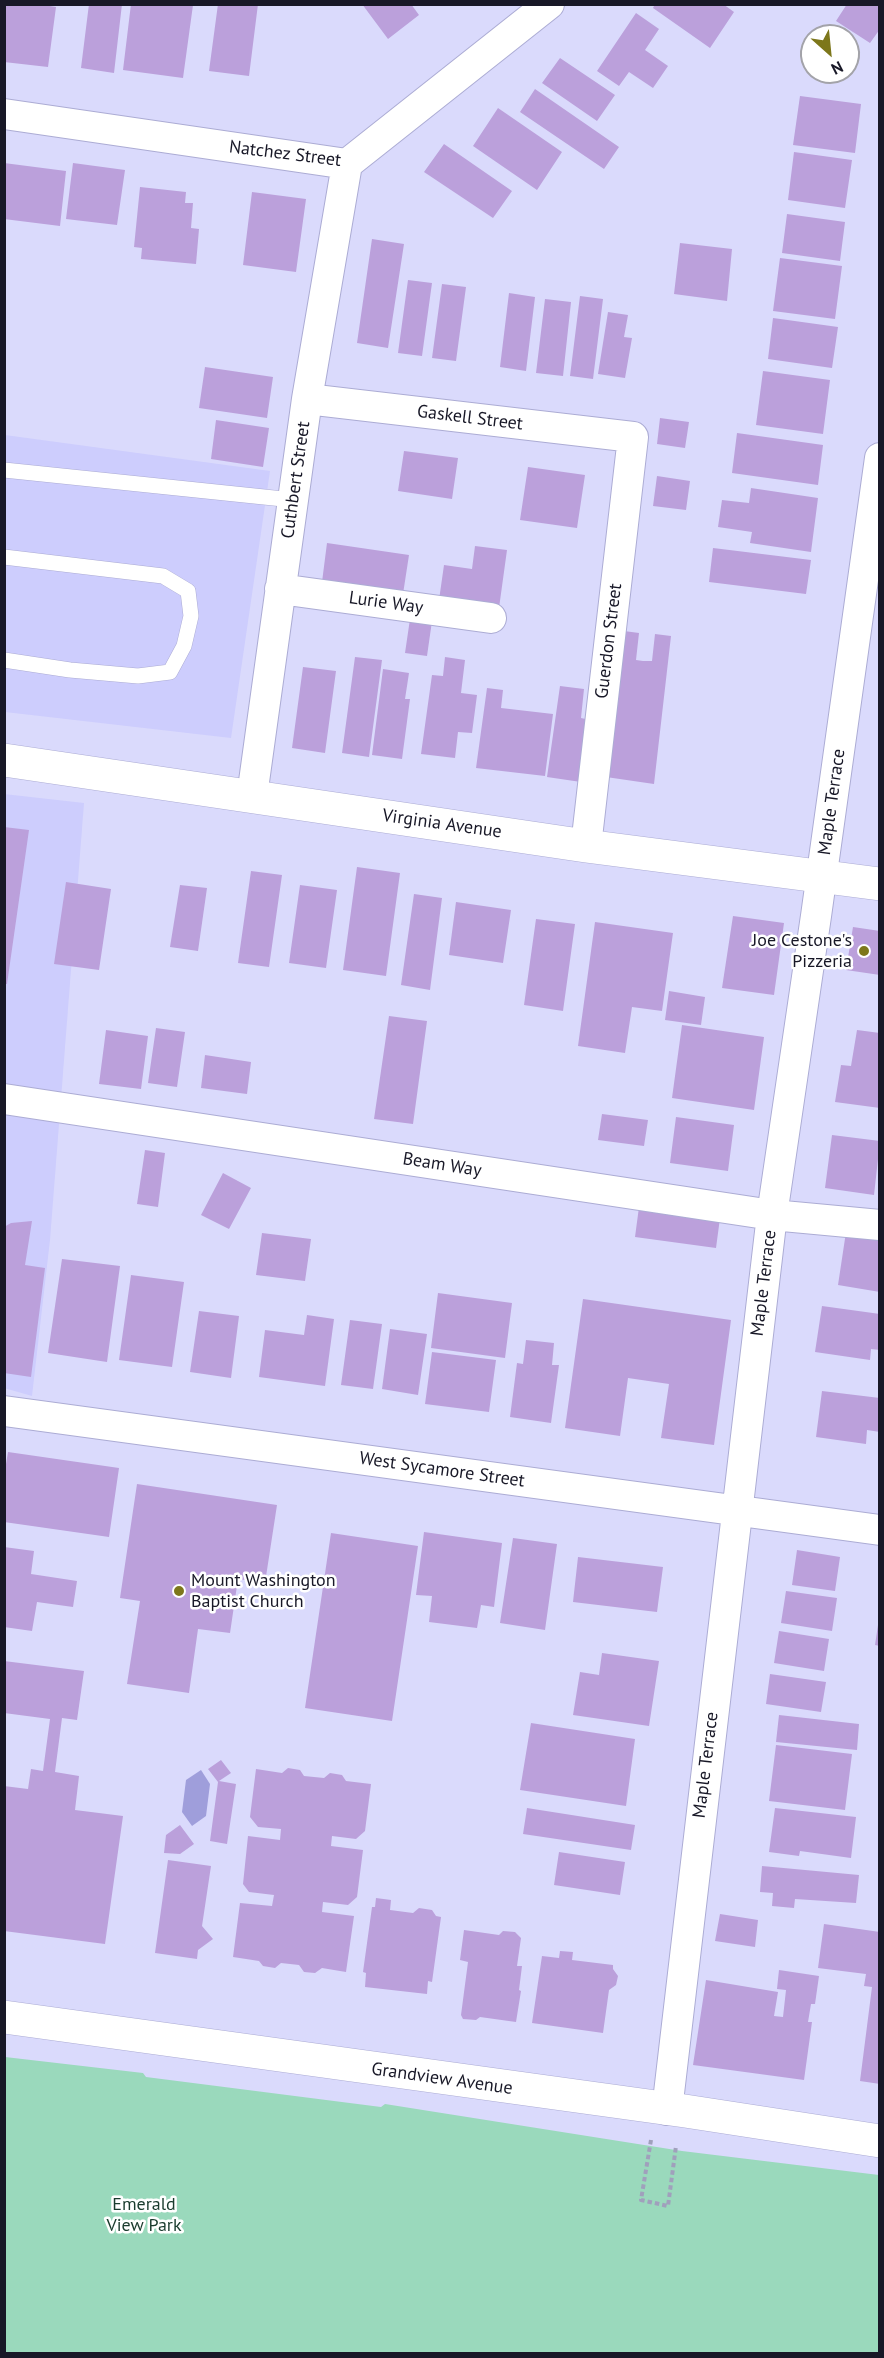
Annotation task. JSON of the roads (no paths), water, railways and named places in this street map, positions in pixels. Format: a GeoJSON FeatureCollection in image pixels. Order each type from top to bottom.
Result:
{"type":"FeatureCollection","features":[{"type":"Feature","properties":{"kind":"street","name":"Natchez Street"},"geometry":{"type":"LineString","coordinates":[[4,114],[346,164],[549,4]]}},
{"type":"Feature","properties":{"kind":"street","name":"Cuthbert Street"},"geometry":{"type":"LineString","coordinates":[[252,796],[307,399],[346,164]]}},
{"type":"Feature","properties":{"kind":"street","name":"Gaskell Street"},"geometry":{"type":"LineString","coordinates":[[307,399],[633,437]]}},
{"type":"Feature","properties":{"kind":"street","name":"Guerdon Street"},"geometry":{"type":"LineString","coordinates":[[586,846],[633,437]]}},
{"type":"Feature","properties":{"kind":"street","name":"Maple Terrace"},"geometry":{"type":"LineString","coordinates":[[665,2128],[772,1215],[822,877],[879,458]]}},
{"type":"Feature","properties":{"kind":"street","name":"Lurie Way"},"geometry":{"type":"LineString","coordinates":[[280,589],[491,618]]}},
{"type":"Feature","properties":{"kind":"street","name":"Virginia Avenue"},"geometry":{"type":"LineString","coordinates":[[4,760],[586,846],[879,884]]}},
{"type":"Feature","properties":{"kind":"street","name":"Beam Way"},"geometry":{"type":"LineString","coordinates":[[4,1099],[772,1215],[879,1225]]}},
{"type":"Feature","properties":{"kind":"street","name":"West Sycamore Street"},"geometry":{"type":"LineString","coordinates":[[4,1411],[879,1530]]}},
{"type":"Feature","properties":{"kind":"street","name":"Grandview Avenue"},"geometry":{"type":"LineString","coordinates":[[4,2017],[665,2128],[685,2111],[879,2141]]}},
{"type":"Feature","properties":{"kind":"lane"},"geometry":{"type":"LineString","coordinates":[[4,470],[293,500]]}},
{"type":"Feature","properties":{"kind":"lane"},"geometry":{"type":"LineString","coordinates":[[4,557],[163,576],[188,591],[191,616],[184,646],[170,672],[138,676],[70,670],[4,660]]}},
{"type":"Feature","properties":{"kind":"place","name":"Joe Cestone's Pizzeria"},"geometry":{"type":"Point","coordinates":[864,951]}},
{"type":"Feature","properties":{"kind":"place","name":"Mount Washington Baptist Church"},"geometry":{"type":"Point","coordinates":[179,1591]}},
{"type":"Feature","properties":{"kind":"park label","name":"Emerald View Park"},"geometry":{"type":"Point","coordinates":[144,2215]}}]}
